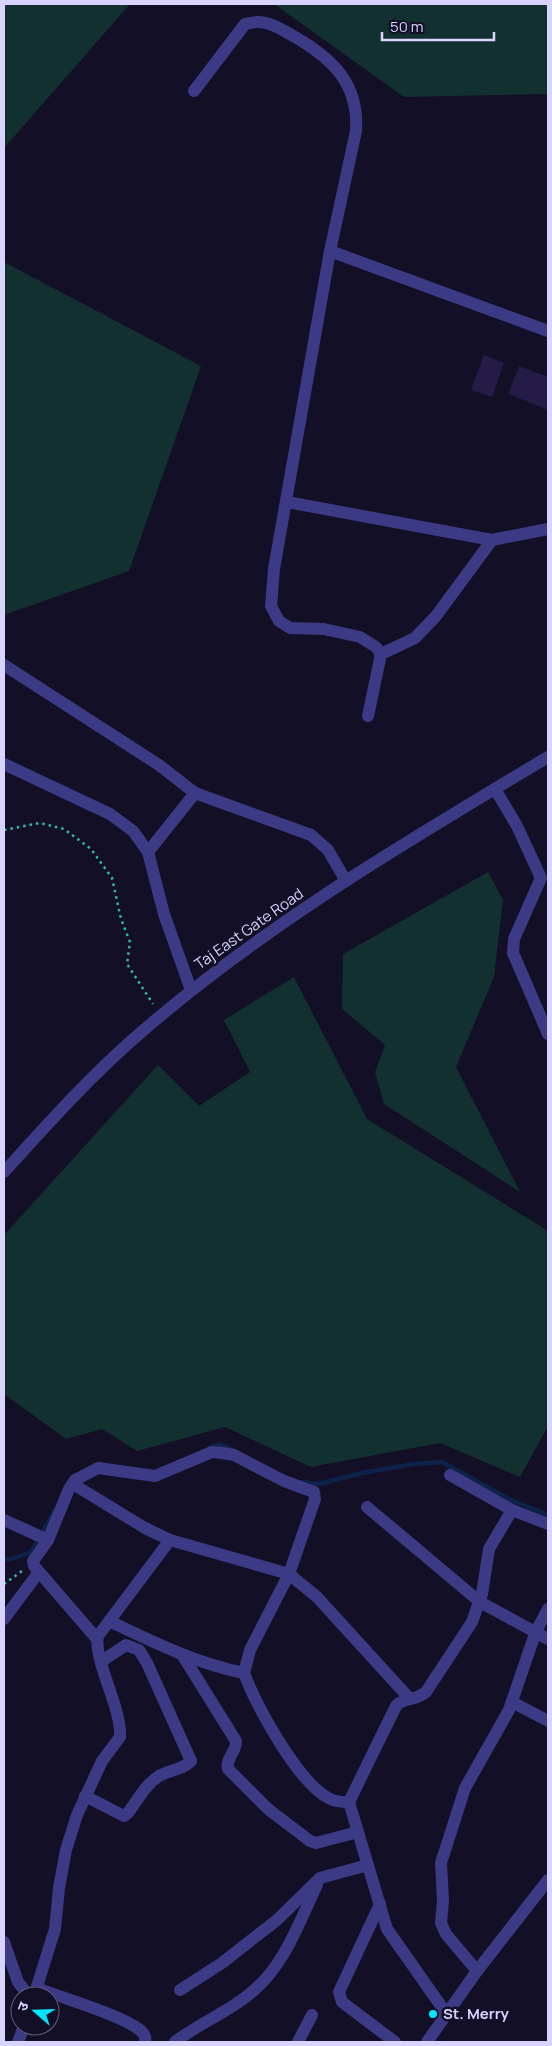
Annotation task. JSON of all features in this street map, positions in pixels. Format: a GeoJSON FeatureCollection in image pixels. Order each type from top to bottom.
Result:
{"type":"FeatureCollection","features":[{"type":"Feature","properties":{"kind":"street"},"geometry":{"type":"LineString","coordinates":[[194,91],[245,24],[255,21],[272,23],[329,59],[344,78],[353,98],[357,114],[356,131],[330,251],[273,578],[272,606],[279,621],[290,628],[324,629],[360,637],[376,647],[381,654],[368,716]]}},
{"type":"Feature","properties":{"kind":"street"},"geometry":{"type":"LineString","coordinates":[[330,251],[548,331]]}},
{"type":"Feature","properties":{"kind":"street"},"geometry":{"type":"LineString","coordinates":[[287,502],[492,540],[548,529]]}},
{"type":"Feature","properties":{"kind":"street"},"geometry":{"type":"LineString","coordinates":[[381,654],[415,638],[436,616],[492,540]]}},
{"type":"Feature","properties":{"kind":"street"},"geometry":{"type":"LineString","coordinates":[[4,665],[159,765],[195,794],[311,835],[328,850],[346,881]]}},
{"type":"Feature","properties":{"kind":"street","name":"Taj East Gate Road"},"geometry":{"type":"LineString","coordinates":[[4,1172],[72,1098],[130,1042],[235,956],[346,881],[548,757]]}},
{"type":"Feature","properties":{"kind":"street"},"geometry":{"type":"LineString","coordinates":[[4,764],[110,814],[133,832],[148,852],[164,914],[192,990]]}},
{"type":"Feature","properties":{"kind":"street"},"geometry":{"type":"LineString","coordinates":[[495,789],[545,879],[514,939],[513,953],[548,1034]]}},
{"type":"Feature","properties":{"kind":"street"},"geometry":{"type":"LineString","coordinates":[[148,852],[195,794]]}},
{"type":"Feature","properties":{"kind":"street"},"geometry":{"type":"LineString","coordinates":[[4,1619],[36,1567],[73,1484],[84,1474],[98,1468],[155,1476],[212,1452],[234,1455],[284,1481],[314,1492],[315,1499],[289,1574],[250,1650],[244,1674],[263,1715],[288,1754],[314,1786],[333,1800],[349,1802]]}},
{"type":"Feature","properties":{"kind":"street"},"geometry":{"type":"LineString","coordinates":[[450,1475],[512,1510],[548,1524]]}},
{"type":"Feature","properties":{"kind":"street"},"geometry":{"type":"LineString","coordinates":[[73,1484],[145,1528],[170,1540],[289,1574],[317,1597],[410,1699]]}},
{"type":"Feature","properties":{"kind":"street"},"geometry":{"type":"LineString","coordinates":[[367,1507],[480,1602],[548,1639]]}},
{"type":"Feature","properties":{"kind":"street"},"geometry":{"type":"LineString","coordinates":[[446,2013],[387,1929],[349,1802],[396,1706],[401,1701],[417,1698],[426,1692],[468,1629],[480,1602],[489,1549],[512,1510]]}},
{"type":"Feature","properties":{"kind":"street"},"geometry":{"type":"LineString","coordinates":[[4,1520],[48,1540]]}},
{"type":"Feature","properties":{"kind":"street"},"geometry":{"type":"LineString","coordinates":[[97,1639],[108,1621],[170,1540]]}},
{"type":"Feature","properties":{"kind":"street"},"geometry":{"type":"LineString","coordinates":[[35,1986],[55,1929],[58,1888],[66,1850],[85,1796],[102,1761],[120,1737],[97,1639],[36,1567]]}},
{"type":"Feature","properties":{"kind":"street"},"geometry":{"type":"LineString","coordinates":[[477,1971],[446,1934],[441,1923],[443,1901],[441,1863],[465,1788],[512,1702],[536,1631],[548,1609]]}},
{"type":"Feature","properties":{"kind":"street"},"geometry":{"type":"LineString","coordinates":[[108,1621],[183,1656],[207,1665],[244,1674]]}},
{"type":"Feature","properties":{"kind":"street"},"geometry":{"type":"LineString","coordinates":[[85,1796],[124,1816],[149,1784],[160,1776],[186,1766],[191,1761],[147,1663],[139,1650],[126,1645],[102,1661]]}},
{"type":"Feature","properties":{"kind":"street"},"geometry":{"type":"LineString","coordinates":[[183,1656],[236,1741],[236,1748],[228,1763],[228,1769],[268,1809],[310,1841],[316,1843],[358,1832]]}},
{"type":"Feature","properties":{"kind":"street"},"geometry":{"type":"LineString","coordinates":[[512,1702],[548,1721]]}},
{"type":"Feature","properties":{"kind":"street"},"geometry":{"type":"LineString","coordinates":[[180,1990],[222,1964],[278,1920],[320,1878],[368,1865]]}},
{"type":"Feature","properties":{"kind":"street"},"geometry":{"type":"LineString","coordinates":[[175,2042],[243,1999],[271,1972],[285,1952],[320,1878]]}},
{"type":"Feature","properties":{"kind":"street"},"geometry":{"type":"LineString","coordinates":[[427,2042],[477,1971],[548,1880]]}},
{"type":"Feature","properties":{"kind":"street"},"geometry":{"type":"LineString","coordinates":[[380,1904],[339,1992],[339,1998],[396,2042]]}},
{"type":"Feature","properties":{"kind":"street"},"geometry":{"type":"LineString","coordinates":[[4,1942],[18,1982],[23,1986]]}},
{"type":"Feature","properties":{"kind":"street"},"geometry":{"type":"LineString","coordinates":[[60,2001],[124,2020],[144,2034],[145,2042]]}},
{"type":"Feature","properties":{"kind":"street"},"geometry":{"type":"LineString","coordinates":[[298,2042],[312,2015]]}},
{"type":"Feature","properties":{"kind":"path"},"geometry":{"type":"LineString","coordinates":[[4,830],[40,823],[64,829],[91,849],[112,878],[121,919],[130,942],[127,964],[160,1016]]}},
{"type":"Feature","properties":{"kind":"path"},"geometry":{"type":"LineString","coordinates":[[4,1584],[36,1567]]}},
{"type":"Feature","properties":{"kind":"green space"},"geometry":{"type":"Polygon","coordinates":[[[4,4],[130,4],[4,148],[4,4]]]}},
{"type":"Feature","properties":{"kind":"green space"},"geometry":{"type":"Polygon","coordinates":[[[274,4],[548,4],[548,94],[404,97],[274,4]]]}},
{"type":"Feature","properties":{"kind":"green space"},"geometry":{"type":"Polygon","coordinates":[[[4,262],[201,366],[129,571],[4,615],[4,262]]]}},
{"type":"Feature","properties":{"kind":"green space"},"geometry":{"type":"Polygon","coordinates":[[[488,872],[503,900],[494,977],[456,1067],[520,1192],[384,1104],[375,1072],[385,1045],[342,1009],[343,954],[488,872]]]}},
{"type":"Feature","properties":{"kind":"green space"},"geometry":{"type":"Polygon","coordinates":[[[294,977],[367,1119],[545,1229],[548,1234],[548,1426],[520,1477],[440,1443],[311,1467],[225,1427],[137,1451],[102,1429],[66,1439],[4,1394],[4,1235],[158,1065],[199,1106],[250,1072],[224,1020],[294,977]]]}},
{"type":"Feature","properties":{"kind":"building"},"geometry":{"type":"Polygon","coordinates":[[[484,355],[504,363],[492,397],[471,390],[484,355]]]}},
{"type":"Feature","properties":{"kind":"building"},"geometry":{"type":"Polygon","coordinates":[[[519,366],[548,377],[548,410],[508,394],[519,366]]]}},
{"type":"Feature","properties":{"kind":"waterway"},"geometry":{"type":"LineString","coordinates":[[209,1448],[220,1444],[232,1450]]}},
{"type":"Feature","properties":{"kind":"waterway"},"geometry":{"type":"LineString","coordinates":[[302,1482],[319,1484],[362,1473],[413,1464],[442,1462],[509,1499],[548,1515]]}},
{"type":"Feature","properties":{"kind":"waterway"},"geometry":{"type":"LineString","coordinates":[[44,1530],[54,1511]]}},
{"type":"Feature","properties":{"kind":"waterway"},"geometry":{"type":"LineString","coordinates":[[4,1559],[12,1559],[31,1552],[38,1540]]}},
{"type":"Feature","properties":{"kind":"place","name":"St. Merry"},"geometry":{"type":"Point","coordinates":[433,2014]}}]}
